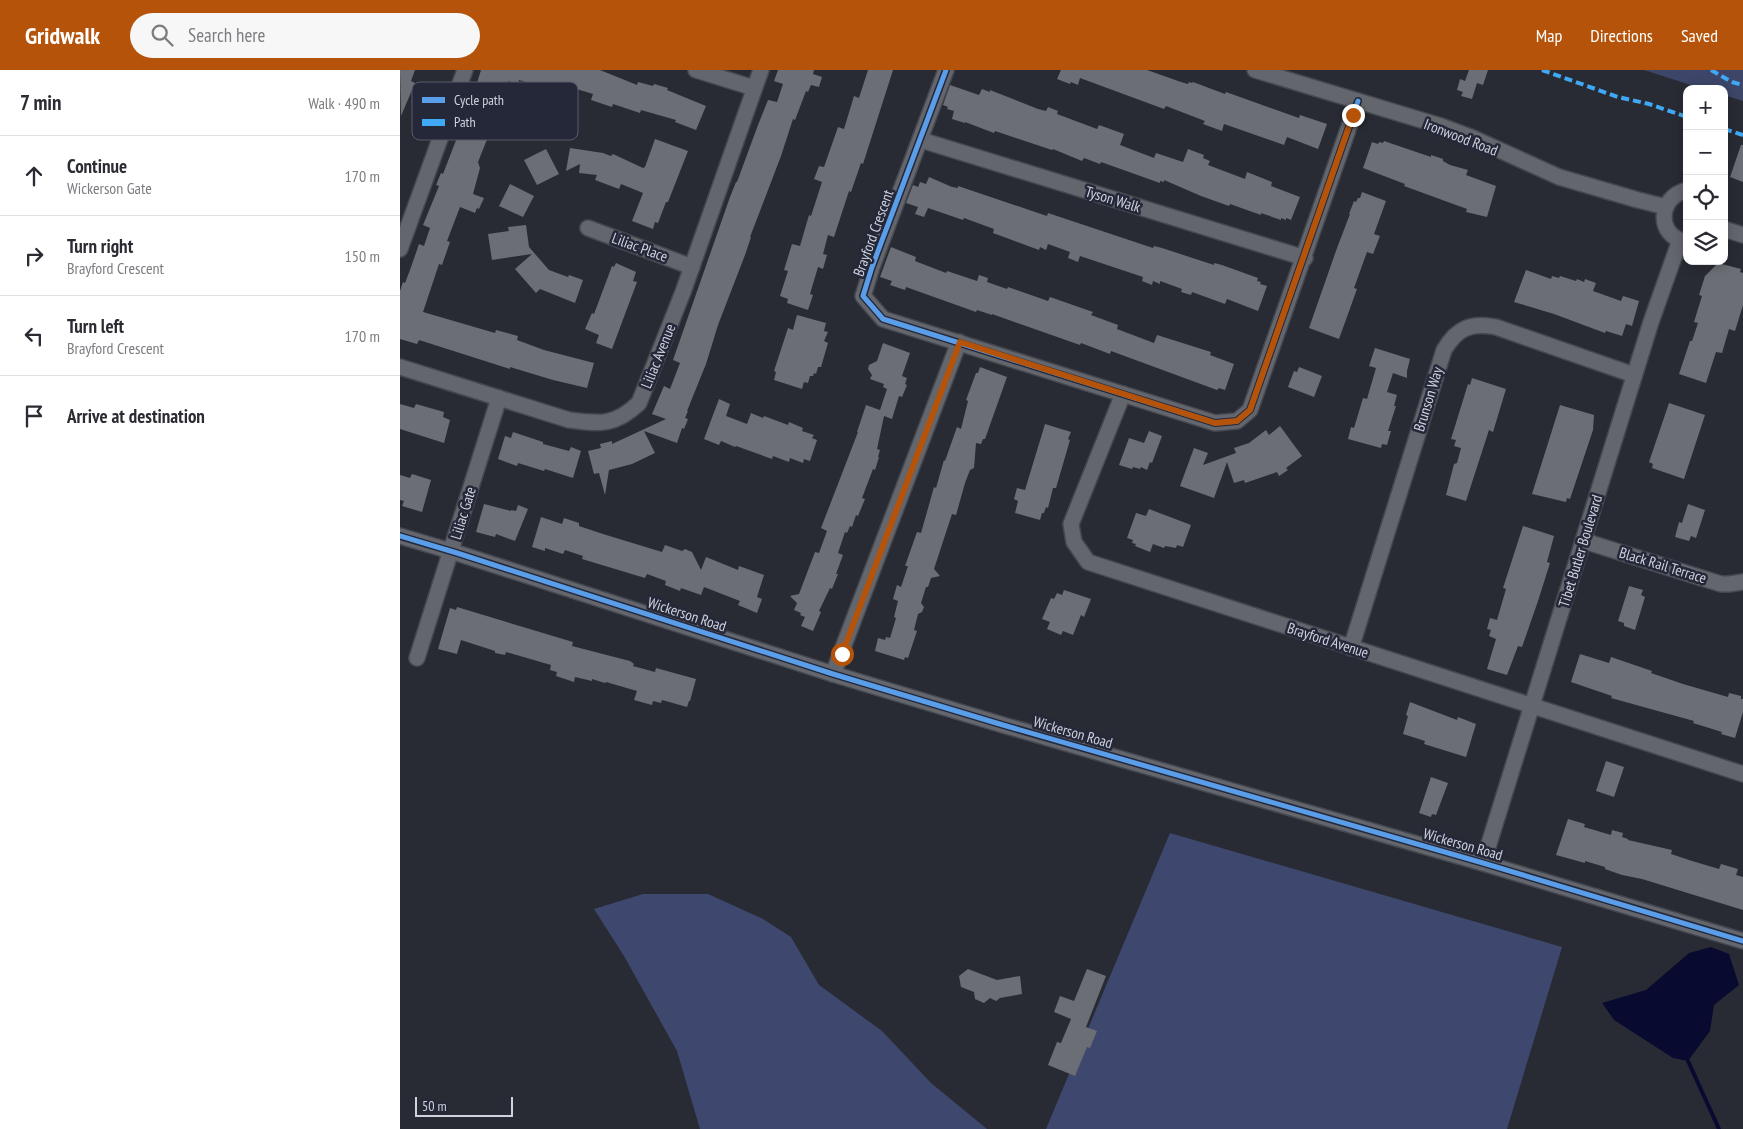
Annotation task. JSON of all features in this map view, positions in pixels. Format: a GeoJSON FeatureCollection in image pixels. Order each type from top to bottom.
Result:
{"type":"FeatureCollection","features":[{"type":"Feature","properties":{"kind":"street"},"geometry":{"type":"LineString","coordinates":[[461,82],[465,70]]}},
{"type":"Feature","properties":{"kind":"street"},"geometry":{"type":"LineString","coordinates":[[696,70],[754,88]]}},
{"type":"Feature","properties":{"kind":"street","name":"Liliac Avenue"},"geometry":{"type":"LineString","coordinates":[[400,367],[569,420],[595,423],[613,420],[628,414],[639,402],[692,267],[761,70]]}},
{"type":"Feature","properties":{"kind":"street","name":"Brayford Crescent"},"geometry":{"type":"LineString","coordinates":[[946,70],[872,267],[863,296],[883,319],[1215,423],[1237,421],[1250,410],[1305,258],[1358,100]]}},
{"type":"Feature","properties":{"kind":"street","name":"Ironwood Road"},"geometry":{"type":"LineString","coordinates":[[1255,70],[1441,126],[1473,138],[1559,177],[1666,207]]}},
{"type":"Feature","properties":{"kind":"street"},"geometry":{"type":"LineString","coordinates":[[400,250],[440,140]]}},
{"type":"Feature","properties":{"kind":"street","name":"Tyson Walk"},"geometry":{"type":"LineString","coordinates":[[921,140],[1305,258]]}},
{"type":"Feature","properties":{"kind":"street"},"geometry":{"type":"LineString","coordinates":[[1683,192],[1674,196],[1664,213],[1665,225],[1672,235],[1683,241]]}},
{"type":"Feature","properties":{"kind":"street","name":"Liliac Place"},"geometry":{"type":"LineString","coordinates":[[588,228],[692,267]]}},
{"type":"Feature","properties":{"kind":"street"},"geometry":{"type":"LineString","coordinates":[[1728,229],[1743,235]]}},
{"type":"Feature","properties":{"kind":"street","name":"Tibet Butler Boulevard"},"geometry":{"type":"LineString","coordinates":[[1483,863],[1651,322],[1683,241]]}},
{"type":"Feature","properties":{"kind":"street","name":"Brunson Way"},"geometry":{"type":"LineString","coordinates":[[1351,648],[1444,350],[1450,339],[1459,331],[1471,326],[1484,325],[1496,327],[1634,375]]}},
{"type":"Feature","properties":{"kind":"street"},"geometry":{"type":"LineString","coordinates":[[833,674],[960,342]]}},
{"type":"Feature","properties":{"kind":"street","name":"Brayford Avenue"},"geometry":{"type":"LineString","coordinates":[[1123,394],[1071,524],[1074,542],[1088,562],[1743,774]]}},
{"type":"Feature","properties":{"kind":"street","name":"Liliac Gate"},"geometry":{"type":"LineString","coordinates":[[417,658],[499,398]]}},
{"type":"Feature","properties":{"kind":"street","name":"Wickerson Road"},"geometry":{"type":"LineString","coordinates":[[400,536],[833,674],[1483,863],[1743,942]]}},
{"type":"Feature","properties":{"kind":"street","name":"Black Rail Terrace"},"geometry":{"type":"LineString","coordinates":[[1584,541],[1721,584],[1743,582]]}},
{"type":"Feature","properties":{"kind":"shaded area"},"geometry":{"type":"Polygon","coordinates":[[[1644,70],[1743,70],[1743,101],[1728,96],[1728,85],[1691,85],[1644,70]]]}},
{"type":"Feature","properties":{"kind":"shaded area"},"geometry":{"type":"Polygon","coordinates":[[[1170,833],[1562,947],[1507,1129],[1046,1129],[1170,833]]]}},
{"type":"Feature","properties":{"kind":"shaded area"},"geometry":{"type":"Polygon","coordinates":[[[643,894],[708,894],[763,919],[791,937],[819,985],[882,1031],[931,1083],[987,1129],[700,1129],[677,1051],[624,956],[594,909],[643,894]]]}},
{"type":"Feature","properties":{"kind":"shaded area"},"geometry":{"type":"Polygon","coordinates":[[[1711,947],[1729,954],[1739,985],[1714,1005],[1710,1031],[1688,1061],[1673,1058],[1614,1020],[1602,1003],[1646,990],[1689,953],[1711,947]]]}},
{"type":"Feature","properties":{"kind":"building"},"geometry":{"type":"Polygon","coordinates":[[[400,70],[415,70],[411,81],[413,82],[412,90],[401,116],[400,70]]]}},
{"type":"Feature","properties":{"kind":"building"},"geometry":{"type":"Polygon","coordinates":[[[481,70],[600,70],[637,85],[638,82],[668,88],[667,90],[706,106],[696,130],[675,122],[676,120],[641,110],[640,113],[613,104],[612,107],[591,100],[593,94],[578,89],[578,82],[526,82],[519,80],[518,82],[477,82],[481,70]]]}},
{"type":"Feature","properties":{"kind":"building"},"geometry":{"type":"Polygon","coordinates":[[[778,70],[814,70],[813,74],[822,77],[819,87],[811,85],[808,92],[806,91],[795,120],[793,119],[718,325],[706,364],[687,411],[685,418],[688,419],[684,429],[682,428],[677,443],[644,431],[655,453],[632,464],[609,470],[605,495],[599,473],[594,474],[588,451],[601,448],[600,444],[612,441],[612,444],[666,419],[652,414],[664,386],[670,389],[680,363],[673,360],[730,197],[768,100],[777,102],[783,84],[774,81],[778,70]]]}},
{"type":"Feature","properties":{"kind":"building"},"geometry":{"type":"Polygon","coordinates":[[[868,70],[893,70],[863,164],[861,163],[851,192],[849,191],[834,237],[828,235],[823,254],[827,255],[823,269],[818,267],[810,294],[813,295],[808,310],[787,303],[788,299],[780,296],[788,271],[784,270],[792,244],[800,246],[809,215],[811,216],[822,182],[814,179],[819,166],[824,167],[838,127],[844,129],[854,96],[859,98],[868,70]]]}},
{"type":"Feature","properties":{"kind":"building"},"geometry":{"type":"Polygon","coordinates":[[[1061,70],[1147,70],[1188,84],[1193,82],[1225,94],[1226,92],[1299,118],[1300,115],[1327,124],[1318,149],[1287,137],[1284,145],[1224,124],[1222,131],[1203,124],[1205,121],[1166,106],[1164,109],[1080,78],[1078,85],[1071,82],[1070,84],[1057,79],[1061,70]]]}},
{"type":"Feature","properties":{"kind":"building"},"geometry":{"type":"Polygon","coordinates":[[[1469,70],[1488,70],[1483,85],[1477,83],[1472,99],[1461,96],[1463,92],[1457,90],[1460,79],[1465,81],[1469,70]]]}},
{"type":"Feature","properties":{"kind":"building"},"geometry":{"type":"Polygon","coordinates":[[[950,85],[979,95],[982,89],[990,92],[990,90],[1038,109],[1046,111],[1048,107],[1058,111],[1057,114],[1097,129],[1099,125],[1124,134],[1120,145],[1154,158],[1156,153],[1183,162],[1188,149],[1204,155],[1203,158],[1210,161],[1208,165],[1245,179],[1247,172],[1272,182],[1271,186],[1300,197],[1291,220],[1281,218],[1281,220],[1230,204],[1229,206],[1164,180],[1164,182],[1160,181],[1160,183],[1101,162],[1100,164],[1084,158],[1082,161],[1053,149],[995,131],[994,133],[952,119],[954,111],[947,109],[948,107],[943,105],[950,85]]]}},
{"type":"Feature","properties":{"kind":"building"},"geometry":{"type":"Polygon","coordinates":[[[655,139],[688,151],[668,202],[666,202],[658,223],[655,222],[653,229],[632,221],[643,193],[621,184],[619,189],[595,180],[597,175],[579,173],[580,164],[566,171],[570,148],[611,156],[613,154],[643,168],[655,139]]]}},
{"type":"Feature","properties":{"kind":"building"},"geometry":{"type":"Polygon","coordinates":[[[456,140],[487,140],[478,162],[480,168],[473,194],[484,198],[475,213],[460,207],[447,241],[450,242],[442,265],[439,264],[423,312],[495,333],[496,330],[518,336],[517,340],[544,350],[594,363],[587,388],[510,367],[510,369],[419,340],[417,344],[400,339],[400,291],[403,282],[405,283],[419,244],[424,246],[430,228],[423,225],[439,186],[436,185],[441,173],[443,174],[456,140]]]}},
{"type":"Feature","properties":{"kind":"building"},"geometry":{"type":"Polygon","coordinates":[[[1384,141],[1431,157],[1431,155],[1443,159],[1443,161],[1450,165],[1468,170],[1466,175],[1496,186],[1487,217],[1466,212],[1467,209],[1404,186],[1405,184],[1363,168],[1372,142],[1378,144],[1384,141]]]}},
{"type":"Feature","properties":{"kind":"building"},"geometry":{"type":"Polygon","coordinates":[[[1741,145],[1743,145],[1743,182],[1730,177],[1741,145]]]}},
{"type":"Feature","properties":{"kind":"building"},"geometry":{"type":"Polygon","coordinates":[[[546,149],[559,174],[537,185],[524,160],[546,149]]]}},
{"type":"Feature","properties":{"kind":"building"},"geometry":{"type":"Polygon","coordinates":[[[929,177],[952,187],[958,188],[958,186],[1047,216],[1048,213],[1153,248],[1154,246],[1214,265],[1214,263],[1222,265],[1258,278],[1257,281],[1261,282],[1260,284],[1267,286],[1258,311],[1227,299],[1225,304],[1192,292],[1191,295],[1181,292],[1182,289],[1160,281],[1160,284],[1153,281],[1152,285],[1142,281],[1143,277],[1080,256],[1078,262],[1068,258],[1070,252],[1048,244],[1046,250],[1040,247],[1039,250],[993,233],[994,229],[964,218],[963,220],[928,208],[924,217],[915,214],[918,207],[906,203],[913,185],[918,187],[920,182],[926,184],[929,177]]]}},
{"type":"Feature","properties":{"kind":"building"},"geometry":{"type":"Polygon","coordinates":[[[510,184],[534,196],[523,217],[499,206],[510,184]]]}},
{"type":"Feature","properties":{"kind":"building"},"geometry":{"type":"Polygon","coordinates":[[[1362,192],[1386,201],[1374,234],[1380,236],[1373,254],[1367,252],[1354,288],[1357,289],[1339,339],[1309,328],[1354,201],[1356,202],[1360,198],[1362,192]]]}},
{"type":"Feature","properties":{"kind":"building"},"geometry":{"type":"Polygon","coordinates":[[[526,225],[529,247],[549,270],[583,280],[575,303],[540,289],[536,293],[515,269],[532,254],[492,260],[488,234],[509,231],[508,227],[526,225]]]}},
{"type":"Feature","properties":{"kind":"building"},"geometry":{"type":"Polygon","coordinates":[[[891,247],[916,257],[915,261],[946,273],[947,271],[977,281],[979,275],[988,278],[987,282],[1007,289],[1008,287],[1048,301],[1050,297],[1093,312],[1091,315],[1118,325],[1117,329],[1154,343],[1157,335],[1211,352],[1210,355],[1234,364],[1225,390],[1219,388],[1217,390],[1111,351],[1110,354],[992,314],[977,310],[976,312],[906,287],[905,290],[890,285],[892,281],[880,277],[891,247]]]}},
{"type":"Feature","properties":{"kind":"building"},"geometry":{"type":"Polygon","coordinates":[[[616,263],[636,272],[633,281],[637,282],[612,349],[596,343],[599,335],[585,329],[592,313],[594,314],[612,266],[614,267],[616,263]]]}},
{"type":"Feature","properties":{"kind":"building"},"geometry":{"type":"Polygon","coordinates":[[[1716,265],[1726,265],[1741,269],[1740,272],[1743,273],[1743,305],[1735,331],[1729,329],[1722,353],[1716,352],[1706,383],[1679,374],[1698,323],[1694,322],[1702,296],[1699,295],[1705,276],[1716,265]]]}},
{"type":"Feature","properties":{"kind":"building"},"geometry":{"type":"Polygon","coordinates":[[[1526,270],[1551,279],[1552,276],[1559,278],[1560,276],[1584,282],[1585,279],[1596,283],[1593,291],[1621,301],[1623,296],[1639,301],[1632,326],[1626,324],[1622,336],[1606,331],[1605,333],[1554,314],[1514,302],[1526,270]]]}},
{"type":"Feature","properties":{"kind":"building"},"geometry":{"type":"Polygon","coordinates":[[[797,315],[826,323],[824,331],[828,332],[824,341],[828,343],[821,367],[818,367],[816,374],[814,373],[813,376],[810,376],[808,383],[804,382],[802,389],[774,380],[776,372],[774,371],[788,328],[793,330],[797,315]]]}},
{"type":"Feature","properties":{"kind":"building"},"geometry":{"type":"Polygon","coordinates":[[[883,343],[910,353],[902,376],[907,378],[905,384],[907,385],[902,397],[899,396],[892,419],[884,416],[877,449],[880,450],[879,457],[875,470],[873,469],[862,498],[865,499],[858,516],[856,515],[852,527],[850,526],[847,533],[845,532],[838,553],[843,555],[836,574],[838,574],[832,589],[830,588],[819,611],[821,612],[813,631],[801,626],[805,617],[794,610],[797,603],[790,596],[799,594],[815,552],[819,553],[827,531],[821,528],[858,432],[866,405],[880,410],[887,389],[883,387],[884,384],[870,379],[872,375],[868,369],[869,365],[877,361],[883,343]]]}},
{"type":"Feature","properties":{"kind":"building"},"geometry":{"type":"Polygon","coordinates":[[[1375,348],[1410,359],[1407,378],[1393,373],[1387,392],[1397,395],[1394,406],[1396,406],[1388,431],[1391,431],[1387,445],[1382,444],[1381,448],[1348,439],[1351,427],[1354,428],[1363,398],[1367,399],[1376,368],[1369,366],[1375,348]]]}},
{"type":"Feature","properties":{"kind":"building"},"geometry":{"type":"Polygon","coordinates":[[[980,367],[1007,377],[985,439],[983,439],[981,444],[976,443],[974,468],[970,470],[965,483],[956,515],[952,514],[934,569],[940,576],[931,578],[928,587],[926,587],[921,603],[924,607],[922,612],[918,614],[914,630],[917,631],[908,658],[905,657],[904,660],[875,651],[878,638],[885,640],[886,637],[890,638],[896,618],[894,617],[898,601],[893,599],[897,585],[901,587],[908,566],[905,566],[917,532],[921,533],[934,487],[936,488],[944,460],[957,427],[961,429],[968,401],[966,400],[980,367]]]}},
{"type":"Feature","properties":{"kind":"building"},"geometry":{"type":"Polygon","coordinates":[[[1299,367],[1322,376],[1314,397],[1288,387],[1294,371],[1297,372],[1299,367]]]}},
{"type":"Feature","properties":{"kind":"building"},"geometry":{"type":"Polygon","coordinates":[[[1472,378],[1506,389],[1493,432],[1489,430],[1466,501],[1446,495],[1454,464],[1457,463],[1461,448],[1454,446],[1456,440],[1451,439],[1468,384],[1470,385],[1472,378]]]}},
{"type":"Feature","properties":{"kind":"building"},"geometry":{"type":"Polygon","coordinates":[[[719,399],[730,404],[726,416],[747,424],[751,413],[788,425],[789,422],[803,428],[802,431],[814,435],[812,438],[817,440],[810,461],[804,459],[803,463],[790,458],[789,462],[773,456],[772,459],[721,441],[719,445],[704,439],[719,399]]]}},
{"type":"Feature","properties":{"kind":"building"},"geometry":{"type":"Polygon","coordinates":[[[1669,403],[1705,415],[1684,479],[1652,468],[1653,464],[1649,462],[1669,403]]]}},
{"type":"Feature","properties":{"kind":"building"},"geometry":{"type":"Polygon","coordinates":[[[400,404],[414,408],[416,404],[444,412],[443,417],[450,420],[444,443],[400,429],[400,404]]]}},
{"type":"Feature","properties":{"kind":"building"},"geometry":{"type":"Polygon","coordinates":[[[1560,405],[1594,415],[1593,430],[1570,499],[1567,498],[1566,502],[1532,494],[1560,405]]]}},
{"type":"Feature","properties":{"kind":"building"},"geometry":{"type":"Polygon","coordinates":[[[1045,424],[1071,432],[1056,488],[1053,488],[1048,508],[1046,507],[1044,513],[1042,513],[1040,520],[1015,513],[1018,501],[1014,499],[1017,488],[1025,490],[1045,424]]]}},
{"type":"Feature","properties":{"kind":"building"},"geometry":{"type":"Polygon","coordinates":[[[1280,426],[1302,456],[1279,476],[1277,472],[1245,483],[1244,480],[1234,483],[1227,462],[1214,498],[1180,486],[1194,448],[1208,453],[1203,465],[1236,453],[1234,448],[1249,443],[1266,430],[1269,435],[1280,426]]]}},
{"type":"Feature","properties":{"kind":"building"},"geometry":{"type":"Polygon","coordinates":[[[1149,431],[1162,436],[1152,463],[1150,462],[1147,470],[1141,467],[1140,469],[1133,467],[1132,469],[1119,465],[1129,438],[1144,443],[1149,431]]]}},
{"type":"Feature","properties":{"kind":"building"},"geometry":{"type":"Polygon","coordinates":[[[513,432],[543,442],[543,444],[569,451],[571,447],[581,451],[573,478],[518,463],[517,466],[498,459],[505,436],[511,438],[513,432]]]}},
{"type":"Feature","properties":{"kind":"building"},"geometry":{"type":"Polygon","coordinates":[[[412,474],[431,480],[422,512],[402,506],[404,501],[400,500],[400,475],[410,478],[412,474]]]}},
{"type":"Feature","properties":{"kind":"building"},"geometry":{"type":"Polygon","coordinates":[[[484,504],[511,511],[516,511],[518,505],[528,509],[515,541],[496,534],[495,537],[476,532],[484,504]]]}},
{"type":"Feature","properties":{"kind":"building"},"geometry":{"type":"Polygon","coordinates":[[[1688,504],[1705,510],[1696,538],[1691,536],[1689,541],[1675,537],[1679,522],[1682,523],[1688,504]]]}},
{"type":"Feature","properties":{"kind":"building"},"geometry":{"type":"Polygon","coordinates":[[[1149,509],[1191,525],[1183,547],[1177,545],[1176,548],[1165,546],[1164,548],[1153,544],[1150,552],[1135,546],[1136,544],[1132,543],[1133,540],[1127,538],[1136,513],[1146,516],[1149,509]]]}},
{"type":"Feature","properties":{"kind":"building"},"geometry":{"type":"Polygon","coordinates":[[[541,517],[562,524],[564,518],[579,523],[579,526],[662,552],[665,545],[682,551],[685,549],[692,552],[701,570],[706,557],[738,570],[739,566],[764,575],[757,597],[762,599],[757,613],[738,605],[740,601],[704,587],[701,595],[681,588],[680,591],[665,585],[666,581],[647,574],[645,578],[582,559],[583,556],[565,550],[563,554],[545,548],[545,551],[532,547],[541,517]]]}},
{"type":"Feature","properties":{"kind":"building"},"geometry":{"type":"Polygon","coordinates":[[[1523,526],[1554,536],[1547,562],[1550,563],[1538,601],[1522,647],[1518,646],[1507,675],[1487,669],[1496,639],[1489,636],[1491,630],[1487,629],[1490,618],[1497,620],[1506,589],[1503,588],[1523,526]]]}},
{"type":"Feature","properties":{"kind":"building"},"geometry":{"type":"Polygon","coordinates":[[[1629,586],[1643,590],[1641,595],[1645,597],[1635,630],[1624,626],[1624,623],[1618,621],[1629,586]]]}},
{"type":"Feature","properties":{"kind":"building"},"geometry":{"type":"Polygon","coordinates":[[[1064,590],[1091,599],[1084,617],[1081,615],[1073,635],[1063,631],[1061,635],[1047,629],[1050,622],[1042,619],[1051,598],[1054,599],[1057,593],[1062,595],[1064,590]]]}},
{"type":"Feature","properties":{"kind":"building"},"geometry":{"type":"Polygon","coordinates":[[[457,607],[573,642],[572,646],[630,661],[634,664],[633,666],[655,672],[656,668],[696,679],[690,701],[687,707],[662,700],[661,703],[653,701],[652,705],[634,700],[637,691],[592,679],[592,681],[575,677],[574,682],[556,676],[557,672],[550,670],[551,665],[506,652],[505,655],[495,653],[495,651],[461,640],[457,654],[438,649],[450,608],[456,610],[457,607]]]}},
{"type":"Feature","properties":{"kind":"building"},"geometry":{"type":"Polygon","coordinates":[[[1580,654],[1609,663],[1611,657],[1683,684],[1728,697],[1729,693],[1741,696],[1741,699],[1743,699],[1743,712],[1735,738],[1693,723],[1694,721],[1611,698],[1612,696],[1571,682],[1580,654]]]}},
{"type":"Feature","properties":{"kind":"building"},"geometry":{"type":"Polygon","coordinates":[[[1410,702],[1457,720],[1458,717],[1476,724],[1466,757],[1424,744],[1425,741],[1403,734],[1410,702]]]}},
{"type":"Feature","properties":{"kind":"building"},"geometry":{"type":"Polygon","coordinates":[[[1606,761],[1624,767],[1614,797],[1596,791],[1606,761]]]}},
{"type":"Feature","properties":{"kind":"building"},"geometry":{"type":"Polygon","coordinates":[[[1431,777],[1448,783],[1436,815],[1432,814],[1431,817],[1419,813],[1431,777]]]}},
{"type":"Feature","properties":{"kind":"building"},"geometry":{"type":"Polygon","coordinates":[[[1568,819],[1585,824],[1584,827],[1611,835],[1612,830],[1623,833],[1622,837],[1628,840],[1672,850],[1671,854],[1719,869],[1721,864],[1738,869],[1736,875],[1743,877],[1743,910],[1642,879],[1622,875],[1585,861],[1585,863],[1556,855],[1568,819]]]}},
{"type":"Feature","properties":{"kind":"building"},"geometry":{"type":"Polygon","coordinates":[[[968,969],[997,980],[1020,976],[1022,994],[1000,998],[996,1001],[990,998],[984,1003],[975,999],[974,992],[961,987],[959,976],[968,969]]]}},
{"type":"Feature","properties":{"kind":"building"},"geometry":{"type":"Polygon","coordinates":[[[1087,969],[1106,976],[1086,1027],[1097,1031],[1090,1048],[1087,1047],[1075,1076],[1048,1065],[1057,1042],[1061,1043],[1071,1019],[1054,1012],[1060,996],[1074,1001],[1087,969]]]}},
{"type":"Feature","properties":{"kind":"waterway"},"geometry":{"type":"LineString","coordinates":[[1688,1061],[1719,1129]]}},
{"type":"Feature","properties":{"kind":"marked path"},"geometry":{"type":"LineString","coordinates":[[1542,70],[1618,97],[1649,104],[1683,116]]}},
{"type":"Feature","properties":{"kind":"marked path"},"geometry":{"type":"LineString","coordinates":[[1711,70],[1732,82],[1743,85]]}},
{"type":"Feature","properties":{"kind":"marked path"},"geometry":{"type":"LineString","coordinates":[[1727,130],[1743,135]]}},
{"type":"Feature","properties":{"kind":"cycle path"},"geometry":{"type":"LineString","coordinates":[[946,70],[872,267],[863,296],[883,319],[1215,423],[1237,421],[1250,410],[1358,101]]}},
{"type":"Feature","properties":{"kind":"cycle path"},"geometry":{"type":"LineString","coordinates":[[400,536],[833,674],[1003,725],[1483,863],[1743,941]]}},
{"type":"Feature","properties":{"kind":"route"},"geometry":{"type":"LineString","coordinates":[[842,654],[960,342],[1215,423],[1237,421],[1250,410],[1305,258],[1353,115]]}}]}
